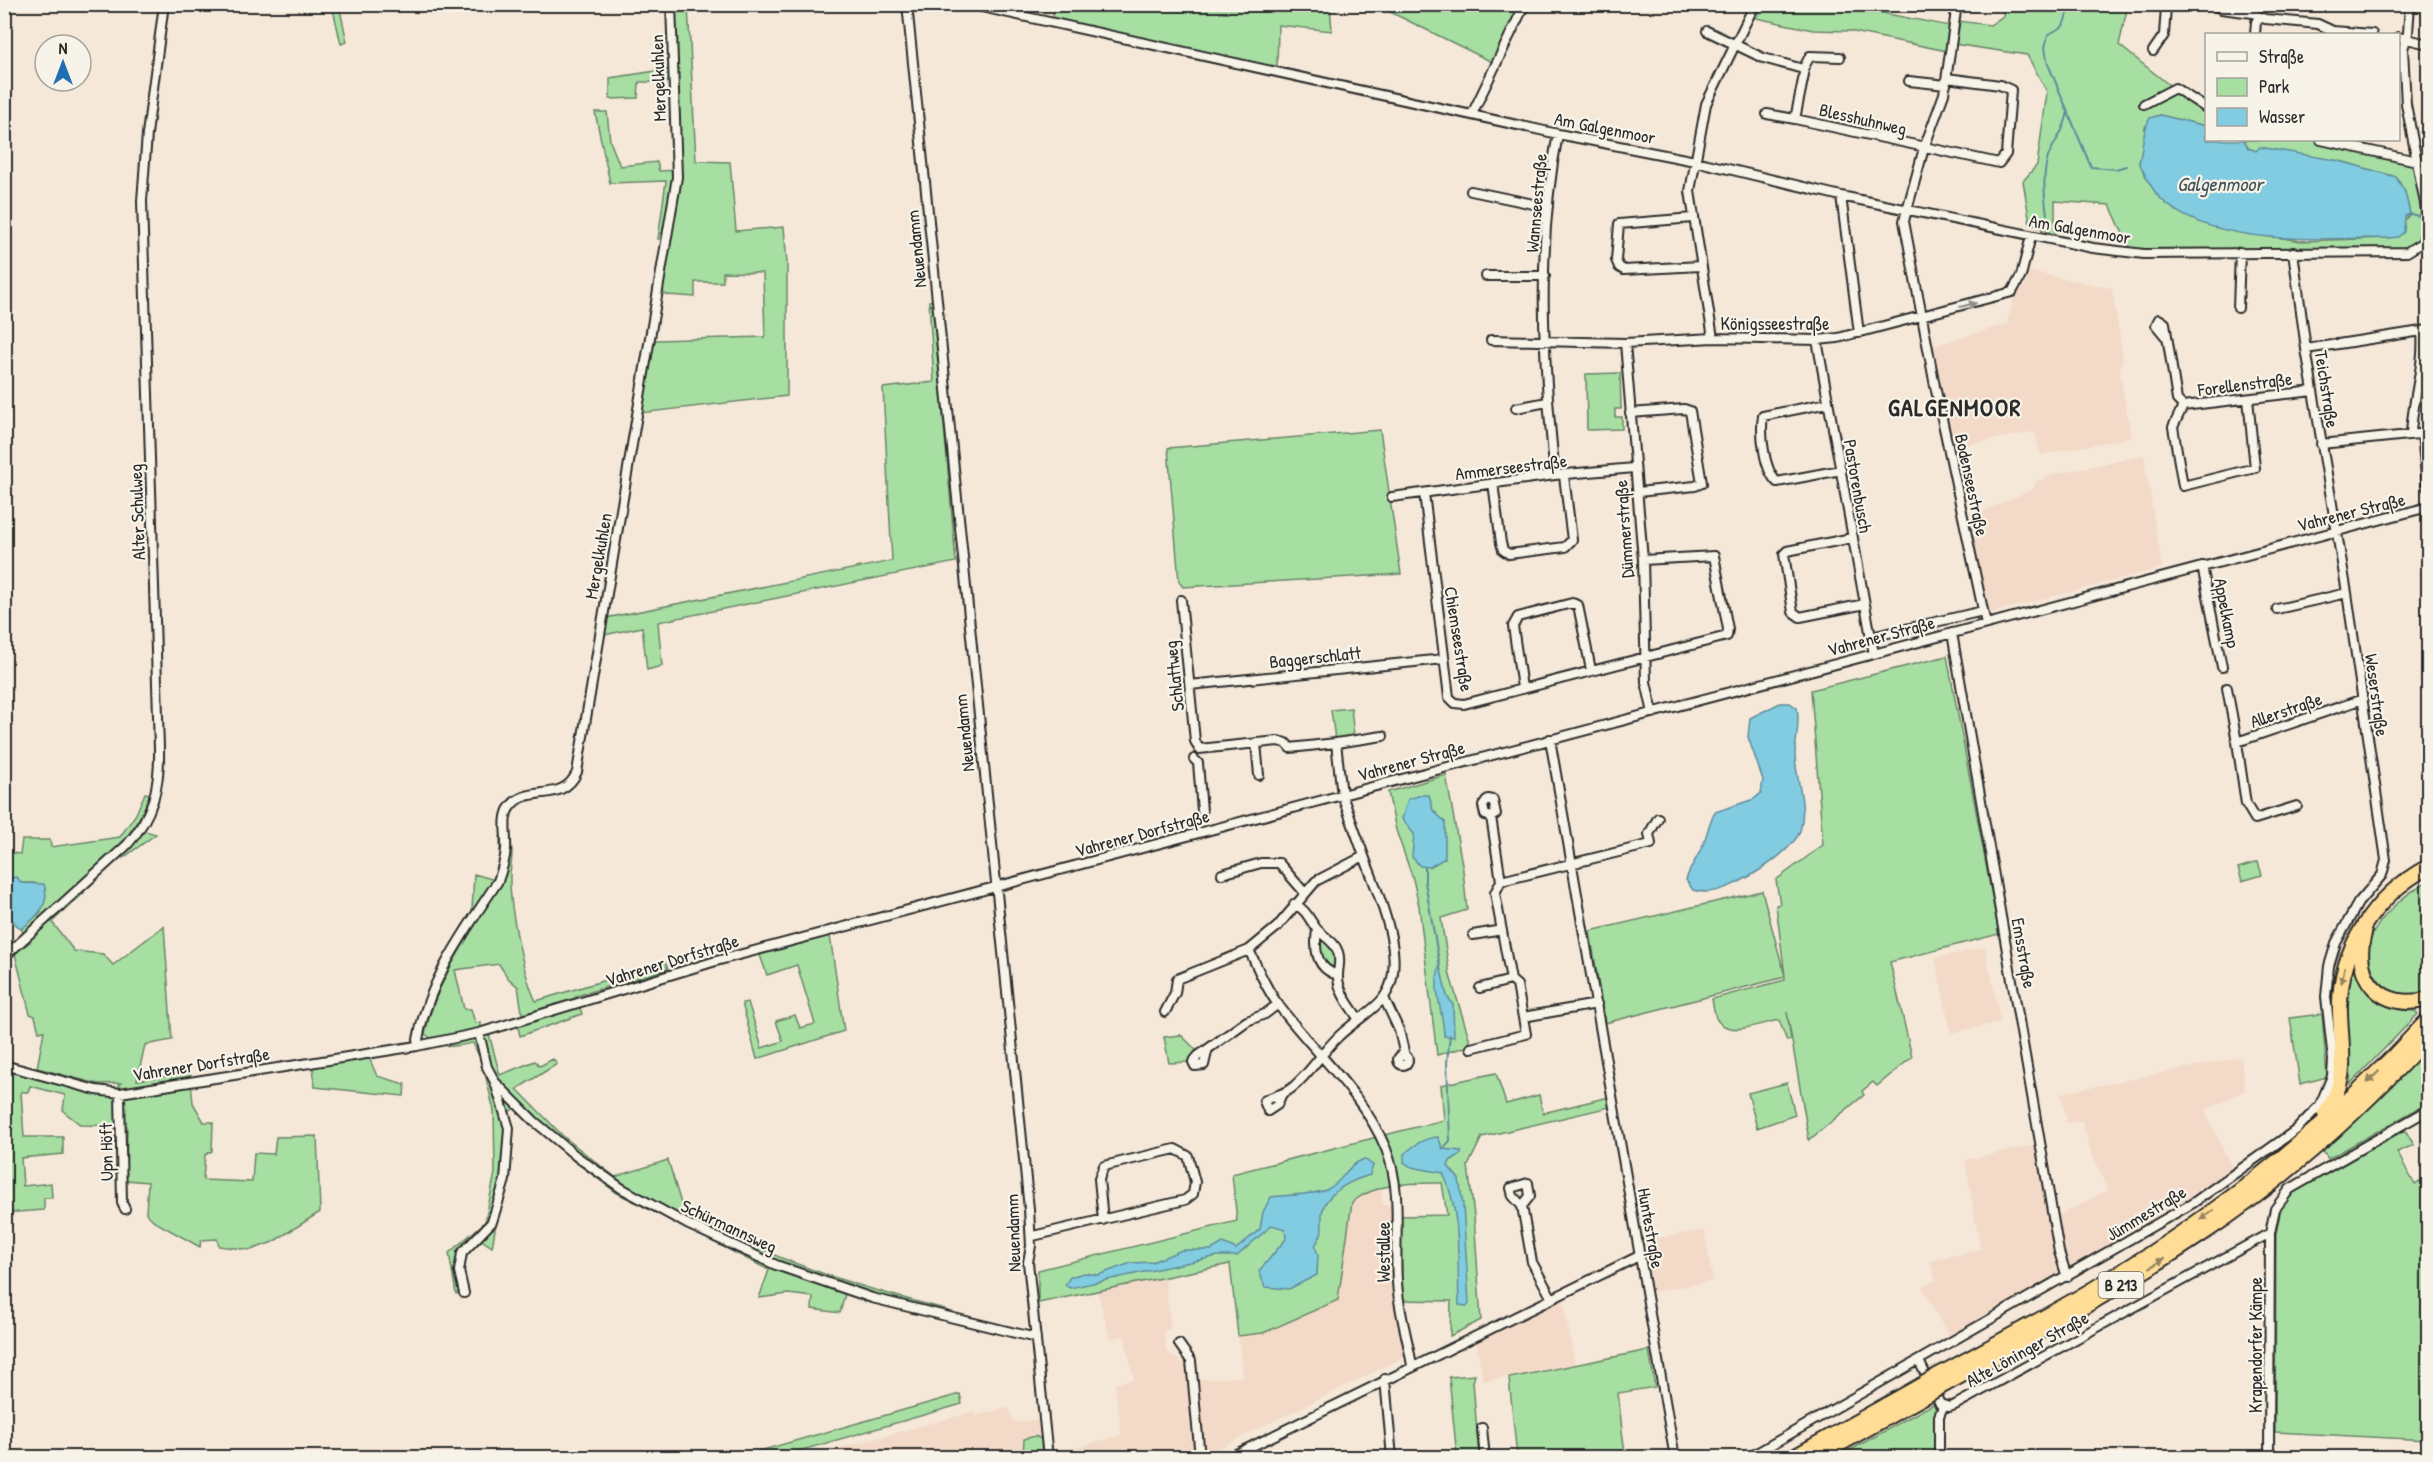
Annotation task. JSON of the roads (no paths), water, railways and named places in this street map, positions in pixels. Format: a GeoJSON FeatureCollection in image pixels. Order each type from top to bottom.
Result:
{"type":"FeatureCollection","features":[{"type":"Feature","properties":{"kind":"highway","name":"B 213"},"geometry":{"type":"LineString","coordinates":[[2254,1181],[2257,1173],[2302,1136],[2325,1114],[2336,1099],[2343,1077],[2340,1005],[2344,971],[2350,951],[2367,922],[2398,886],[2428,867]]}},
{"type":"Feature","properties":{"kind":"highway"},"geometry":{"type":"LineString","coordinates":[[2367,922],[2360,960],[2364,975],[2373,988],[2392,999],[2411,1004],[2428,999]]}},
{"type":"Feature","properties":{"kind":"highway","name":"B 213"},"geometry":{"type":"LineString","coordinates":[[1815,1458],[1922,1391],[2122,1272],[2254,1181],[2354,1096],[2428,1020]]}},
{"type":"Feature","properties":{"kind":"highway","name":"B 213"},"geometry":{"type":"LineString","coordinates":[[1939,1381],[2105,1294],[2204,1233],[2309,1151],[2356,1110],[2428,1037]]}},
{"type":"Feature","properties":{"kind":"highway","name":"B 213"},"geometry":{"type":"LineString","coordinates":[[1792,1458],[1922,1391]]}},
{"type":"Feature","properties":{"kind":"street","name":"Alter Schulweg"},"geometry":{"type":"LineString","coordinates":[[5,956],[127,845],[142,828],[157,794],[159,748],[142,201],[147,134],[164,4]]}},
{"type":"Feature","properties":{"kind":"street","name":"Mergelkuhlen"},"geometry":{"type":"LineString","coordinates":[[417,1046],[429,994],[498,881],[504,866],[507,810],[514,802],[527,797],[563,789],[572,783],[577,772],[677,177],[671,4]]}},
{"type":"Feature","properties":{"kind":"street","name":"Neuendamm"},"geometry":{"type":"LineString","coordinates":[[907,4],[1031,1236],[1028,1262],[1048,1458]]}},
{"type":"Feature","properties":{"kind":"street","name":"Am Galgenmoor"},"geometry":{"type":"LineString","coordinates":[[968,4],[1558,134],[1695,161],[1840,196],[2031,236],[2131,253],[2407,252],[2426,243]]}},
{"type":"Feature","properties":{"kind":"street"},"geometry":{"type":"LineString","coordinates":[[1472,114],[1526,4]]}},
{"type":"Feature","properties":{"kind":"street"},"geometry":{"type":"LineString","coordinates":[[1713,338],[1690,191],[1706,104],[1755,4]]}},
{"type":"Feature","properties":{"kind":"street","name":"Bodenseestraße"},"geometry":{"type":"LineString","coordinates":[[1957,4],[1946,81],[1924,148],[1904,221],[1986,624]]}},
{"type":"Feature","properties":{"kind":"street"},"geometry":{"type":"LineString","coordinates":[[2153,51],[2164,35],[2166,7],[2172,4]]}},
{"type":"Feature","properties":{"kind":"street"},"geometry":{"type":"LineString","coordinates":[[2212,4],[2221,9],[2247,11],[2260,17],[2324,31],[2359,33]]}},
{"type":"Feature","properties":{"kind":"street"},"geometry":{"type":"LineString","coordinates":[[2410,4],[2402,38],[2406,104],[2427,210],[2426,243]]}},
{"type":"Feature","properties":{"kind":"street"},"geometry":{"type":"LineString","coordinates":[[2255,33],[2256,22],[2260,17]]}},
{"type":"Feature","properties":{"kind":"street"},"geometry":{"type":"LineString","coordinates":[[1707,31],[1763,58],[1803,69],[1810,56],[1840,57]]}},
{"type":"Feature","properties":{"kind":"street"},"geometry":{"type":"LineString","coordinates":[[2402,38],[2428,44]]}},
{"type":"Feature","properties":{"kind":"street","name":"Blesshuhnweg"},"geometry":{"type":"LineString","coordinates":[[1795,119],[1804,75],[1803,69]]}},
{"type":"Feature","properties":{"kind":"street"},"geometry":{"type":"LineString","coordinates":[[1909,81],[1946,81]]}},
{"type":"Feature","properties":{"kind":"street","name":"Blesshuhnweg"},"geometry":{"type":"LineString","coordinates":[[1767,114],[2000,163],[2006,154],[2011,90],[2000,85],[1946,81]]}},
{"type":"Feature","properties":{"kind":"street"},"geometry":{"type":"LineString","coordinates":[[2144,104],[2175,88],[2205,107]]}},
{"type":"Feature","properties":{"kind":"street","name":"Wannseestraße"},"geometry":{"type":"LineString","coordinates":[[1493,483],[1500,543],[1503,550],[1509,554],[1564,547],[1572,540],[1547,402],[1545,276],[1548,207],[1558,134]]}},
{"type":"Feature","properties":{"kind":"street"},"geometry":{"type":"LineString","coordinates":[[2326,141],[2418,161]]}},
{"type":"Feature","properties":{"kind":"street"},"geometry":{"type":"LineString","coordinates":[[1471,191],[1548,207]]}},
{"type":"Feature","properties":{"kind":"street"},"geometry":{"type":"LineString","coordinates":[[1840,196],[1859,333]]}},
{"type":"Feature","properties":{"kind":"street"},"geometry":{"type":"LineString","coordinates":[[1693,218],[1619,224],[1616,261],[1624,270],[1701,266]]}},
{"type":"Feature","properties":{"kind":"street","name":"Königsseestraße"},"geometry":{"type":"LineString","coordinates":[[1491,340],[1625,343],[1713,338],[1817,340],[1859,333],[2012,292],[2022,276],[2031,236]]}},
{"type":"Feature","properties":{"kind":"street"},"geometry":{"type":"LineString","coordinates":[[2238,308],[2240,252]]}},
{"type":"Feature","properties":{"kind":"street","name":"Teichstraße"},"geometry":{"type":"LineString","coordinates":[[2293,252],[2306,349],[2336,531]]}},
{"type":"Feature","properties":{"kind":"street","name":"Wannseestraße"},"geometry":{"type":"LineString","coordinates":[[1486,276],[1545,276]]}},
{"type":"Feature","properties":{"kind":"street"},"geometry":{"type":"LineString","coordinates":[[2306,349],[2425,331],[2422,368],[2413,406],[2411,435]]}},
{"type":"Feature","properties":{"kind":"street","name":"Forellenstraße"},"geometry":{"type":"LineString","coordinates":[[2165,336],[2177,400],[2183,406],[2313,391]]}},
{"type":"Feature","properties":{"kind":"street","name":"Pastorenbusch"},"geometry":{"type":"LineString","coordinates":[[1817,340],[1874,654]]}},
{"type":"Feature","properties":{"kind":"street","name":"Dümmerstraße"},"geometry":{"type":"LineString","coordinates":[[1625,343],[1643,560],[1644,657],[1646,682],[1653,713]]}},
{"type":"Feature","properties":{"kind":"street"},"geometry":{"type":"LineString","coordinates":[[2183,406],[2173,427],[2183,486],[2255,468],[2248,399]]}},
{"type":"Feature","properties":{"kind":"street"},"geometry":{"type":"LineString","coordinates":[[1516,408],[1547,402]]}},
{"type":"Feature","properties":{"kind":"street"},"geometry":{"type":"LineString","coordinates":[[1828,403],[1763,416],[1766,459],[1770,475],[1777,482],[1841,470]]}},
{"type":"Feature","properties":{"kind":"street"},"geometry":{"type":"LineString","coordinates":[[1630,413],[1689,411],[1701,471],[1702,483],[1695,486],[1638,492]]}},
{"type":"Feature","properties":{"kind":"street"},"geometry":{"type":"LineString","coordinates":[[2321,444],[2426,433],[2427,487]]}},
{"type":"Feature","properties":{"kind":"street","name":"Ammerseestraße"},"geometry":{"type":"LineString","coordinates":[[1392,497],[1493,483],[1634,468]]}},
{"type":"Feature","properties":{"kind":"street","name":"Chiemseestraße"},"geometry":{"type":"LineString","coordinates":[[1424,493],[1449,698],[1455,703],[1464,704],[1727,636],[1728,629],[1714,556],[1643,560]]}},
{"type":"Feature","properties":{"kind":"street","name":"Vahrener Straße"},"geometry":{"type":"LineString","coordinates":[[1342,795],[2428,507]]}},
{"type":"Feature","properties":{"kind":"street","name":"Weserstraße"},"geometry":{"type":"LineString","coordinates":[[2336,531],[2348,593],[2386,864]]}},
{"type":"Feature","properties":{"kind":"street"},"geometry":{"type":"LineString","coordinates":[[1852,538],[1786,551],[1784,563],[1793,612],[1800,617],[1865,604]]}},
{"type":"Feature","properties":{"kind":"street","name":"Appelkamp"},"geometry":{"type":"LineString","coordinates":[[2202,566],[2222,667]]}},
{"type":"Feature","properties":{"kind":"street"},"geometry":{"type":"LineString","coordinates":[[2277,609],[2348,593]]}},
{"type":"Feature","properties":{"kind":"street","name":"Schlattweg"},"geometry":{"type":"LineString","coordinates":[[1181,600],[1198,749],[1256,743]]}},
{"type":"Feature","properties":{"kind":"street"},"geometry":{"type":"LineString","coordinates":[[1522,688],[1513,626],[1518,617],[1529,614],[1572,603],[1578,605],[1591,670]]}},
{"type":"Feature","properties":{"kind":"street"},"geometry":{"type":"LineString","coordinates":[[1871,637],[1983,610]]}},
{"type":"Feature","properties":{"kind":"street","name":"Emsstraße"},"geometry":{"type":"LineString","coordinates":[[1952,633],[2059,1252],[2067,1277]]}},
{"type":"Feature","properties":{"kind":"street","name":"Baggerschlatt"},"geometry":{"type":"LineString","coordinates":[[1190,686],[1444,659]]}},
{"type":"Feature","properties":{"kind":"street","name":"Allerstraße"},"geometry":{"type":"LineString","coordinates":[[2227,688],[2237,742],[2363,699]]}},
{"type":"Feature","properties":{"kind":"street"},"geometry":{"type":"LineString","coordinates":[[1259,775],[1256,743],[1278,741],[1286,743],[1290,748],[1383,736]]}},
{"type":"Feature","properties":{"kind":"street","name":"Huntestraße"},"geometry":{"type":"LineString","coordinates":[[1550,739],[1675,1458]]}},
{"type":"Feature","properties":{"kind":"street"},"geometry":{"type":"LineString","coordinates":[[2237,742],[2246,804],[2255,819],[2297,806]]}},
{"type":"Feature","properties":{"kind":"street"},"geometry":{"type":"LineString","coordinates":[[1281,1096],[1293,1087],[1358,1018],[1384,998],[1394,973],[1395,957],[1385,915],[1342,795],[1336,743]]}},
{"type":"Feature","properties":{"kind":"street"},"geometry":{"type":"LineString","coordinates":[[1194,759],[1197,763],[1202,811]]}},
{"type":"Feature","properties":{"kind":"street","name":"Vahrener Dorfstraße"},"geometry":{"type":"LineString","coordinates":[[4,1065],[96,1090],[120,1093],[479,1034],[716,961],[1342,795]]}},
{"type":"Feature","properties":{"kind":"street"},"geometry":{"type":"LineString","coordinates":[[1471,1048],[1526,1034],[1517,985],[1511,980],[1496,893],[1501,881],[1491,817]]}},
{"type":"Feature","properties":{"kind":"street"},"geometry":{"type":"LineString","coordinates":[[1501,881],[1651,844],[1649,834],[1658,818]]}},
{"type":"Feature","properties":{"kind":"street"},"geometry":{"type":"LineString","coordinates":[[1165,1012],[1175,993],[1177,979],[1249,950],[1277,927],[1304,892],[1332,870],[1364,856]]}},
{"type":"Feature","properties":{"kind":"street"},"geometry":{"type":"LineString","coordinates":[[1222,874],[1261,863],[1279,863],[1304,892]]}},
{"type":"Feature","properties":{"kind":"street","name":"Jümmestraße"},"geometry":{"type":"LineString","coordinates":[[1748,1458],[2193,1203],[2296,1130],[2320,1105],[2328,1091],[2333,1068],[2325,997],[2329,966],[2336,943],[2346,921],[2382,875],[2386,864]]}},
{"type":"Feature","properties":{"kind":"street"},"geometry":{"type":"LineString","coordinates":[[1294,904],[1304,909],[1317,930],[1327,936],[1338,952],[1340,965],[1338,975],[1347,1001],[1358,1018]]}},
{"type":"Feature","properties":{"kind":"street"},"geometry":{"type":"LineString","coordinates":[[1317,930],[1315,945],[1317,958],[1327,971],[1338,975]]}},
{"type":"Feature","properties":{"kind":"street"},"geometry":{"type":"LineString","coordinates":[[1473,935],[1502,930]]}},
{"type":"Feature","properties":{"kind":"street","name":"Westallee"},"geometry":{"type":"LineString","coordinates":[[1249,950],[1278,1004],[1322,1054],[1369,1114],[1393,1169],[1398,1225],[1397,1282],[1412,1366]]}},
{"type":"Feature","properties":{"kind":"street"},"geometry":{"type":"LineString","coordinates":[[1480,988],[1511,980]]}},
{"type":"Feature","properties":{"kind":"street"},"geometry":{"type":"LineString","coordinates":[[1384,998],[1399,1030],[1405,1056]]}},
{"type":"Feature","properties":{"kind":"street"},"geometry":{"type":"LineString","coordinates":[[1207,1052],[1247,1021],[1265,1014],[1278,1004]]}},
{"type":"Feature","properties":{"kind":"street"},"geometry":{"type":"LineString","coordinates":[[1522,1017],[1597,1004]]}},
{"type":"Feature","properties":{"kind":"street","name":"Schürmannsweg"},"geometry":{"type":"LineString","coordinates":[[479,1034],[487,1067],[495,1082],[534,1121],[576,1156],[621,1188],[687,1224],[776,1265],[872,1298],[1036,1338]]}},
{"type":"Feature","properties":{"kind":"street"},"geometry":{"type":"LineString","coordinates":[[464,1293],[459,1271],[462,1253],[492,1222],[505,1180],[509,1128],[495,1082]]}},
{"type":"Feature","properties":{"kind":"street","name":"Upn Höft"},"geometry":{"type":"LineString","coordinates":[[120,1093],[122,1203],[125,1209]]}},
{"type":"Feature","properties":{"kind":"street"},"geometry":{"type":"LineString","coordinates":[[2270,1233],[2275,1209],[2290,1189],[2428,1110]]}},
{"type":"Feature","properties":{"kind":"street"},"geometry":{"type":"LineString","coordinates":[[1031,1236],[1103,1220],[1185,1200],[1193,1194],[1195,1182],[1188,1156],[1175,1149],[1104,1166],[1099,1179],[1103,1220]]}},
{"type":"Feature","properties":{"kind":"street"},"geometry":{"type":"LineString","coordinates":[[1522,1206],[1533,1262],[1551,1297]]}},
{"type":"Feature","properties":{"kind":"street","name":"Alte Löninger Straße"},"geometry":{"type":"LineString","coordinates":[[1943,1407],[1955,1405],[2270,1233]]}},
{"type":"Feature","properties":{"kind":"street","name":"Krapendorfer Kämpe"},"geometry":{"type":"LineString","coordinates":[[2269,1458],[2270,1233]]}},
{"type":"Feature","properties":{"kind":"street"},"geometry":{"type":"LineString","coordinates":[[1228,1458],[1551,1297],[1641,1255]]}},
{"type":"Feature","properties":{"kind":"street"},"geometry":{"type":"LineString","coordinates":[[1179,1344],[1191,1360],[1200,1458]]}},
{"type":"Feature","properties":{"kind":"street"},"geometry":{"type":"LineString","coordinates":[[1919,1362],[1943,1407],[1939,1416],[1938,1458]]}},
{"type":"Feature","properties":{"kind":"street"},"geometry":{"type":"LineString","coordinates":[[1385,1380],[1392,1458]]}},
{"type":"Feature","properties":{"kind":"street"},"geometry":{"type":"LineString","coordinates":[[1482,1428],[1485,1458]]}},
{"type":"Feature","properties":{"kind":"water","name":"Galgenmoor"},"geometry":{"type":"Polygon","coordinates":[[[2160,115],[2205,126],[2205,141],[2244,141],[2248,148],[2256,151],[2260,147],[2340,161],[2396,177],[2405,192],[2410,214],[2405,216],[2404,232],[2398,237],[2389,238],[2269,237],[2237,233],[2208,225],[2182,214],[2160,198],[2139,163],[2144,134],[2150,118],[2160,115]]]}},
{"type":"Feature","properties":{"kind":"water"},"geometry":{"type":"Polygon","coordinates":[[[1780,703],[1790,703],[1797,708],[1798,714],[1795,753],[1803,812],[1800,831],[1795,840],[1773,861],[1744,879],[1717,891],[1693,890],[1686,880],[1715,812],[1754,799],[1761,793],[1763,780],[1748,737],[1750,718],[1780,703]]]}},
{"type":"Feature","properties":{"kind":"water"},"geometry":{"type":"Polygon","coordinates":[[[1429,795],[1433,810],[1445,822],[1445,858],[1430,867],[1420,866],[1412,857],[1414,834],[1402,819],[1408,799],[1429,795]]]}},
{"type":"Feature","properties":{"kind":"water"},"geometry":{"type":"Polygon","coordinates":[[[17,877],[21,883],[44,884],[46,891],[41,910],[21,929],[12,919],[5,898],[10,878],[17,877]]]}},
{"type":"Feature","properties":{"kind":"water"},"geometry":{"type":"Polygon","coordinates":[[[1440,966],[1447,996],[1453,1005],[1454,1037],[1444,1036],[1437,992],[1440,966]]]}},
{"type":"Feature","properties":{"kind":"water"},"geometry":{"type":"Polygon","coordinates":[[[1438,1137],[1443,1149],[1461,1151],[1461,1154],[1450,1161],[1448,1166],[1459,1179],[1463,1205],[1469,1303],[1467,1306],[1459,1305],[1456,1221],[1443,1173],[1411,1167],[1404,1162],[1404,1154],[1412,1148],[1424,1140],[1438,1137]]]}},
{"type":"Feature","properties":{"kind":"water"},"geometry":{"type":"Polygon","coordinates":[[[1364,1159],[1373,1165],[1370,1175],[1355,1180],[1340,1189],[1327,1200],[1324,1207],[1321,1233],[1315,1246],[1318,1255],[1317,1275],[1289,1289],[1265,1287],[1259,1271],[1286,1239],[1285,1229],[1272,1225],[1237,1256],[1218,1256],[1070,1288],[1065,1285],[1070,1277],[1084,1273],[1098,1275],[1131,1263],[1152,1262],[1182,1250],[1211,1250],[1223,1243],[1236,1249],[1260,1229],[1263,1212],[1271,1197],[1309,1194],[1328,1189],[1338,1182],[1352,1166],[1364,1159]]]}},
{"type":"Feature","properties":{"kind":"waterway"},"geometry":{"type":"LineString","coordinates":[[2071,4],[2063,26],[2048,35],[2045,48],[2048,64],[2091,167],[2116,169],[2126,166]]}},
{"type":"Feature","properties":{"kind":"waterway"},"geometry":{"type":"LineString","coordinates":[[2047,214],[2046,164],[2068,112]]}},
{"type":"Feature","properties":{"kind":"waterway"},"geometry":{"type":"LineString","coordinates":[[2410,214],[2424,217]]}},
{"type":"Feature","properties":{"kind":"waterway"},"geometry":{"type":"LineString","coordinates":[[1425,867],[1425,882],[1440,967]]}},
{"type":"Feature","properties":{"kind":"waterway"},"geometry":{"type":"LineString","coordinates":[[1443,1149],[1450,1141],[1447,1062],[1450,1035]]}},
{"type":"Feature","properties":{"kind":"district","name":"GALGENMOOR"},"geometry":{"type":"Point","coordinates":[1955,407]}}]}
